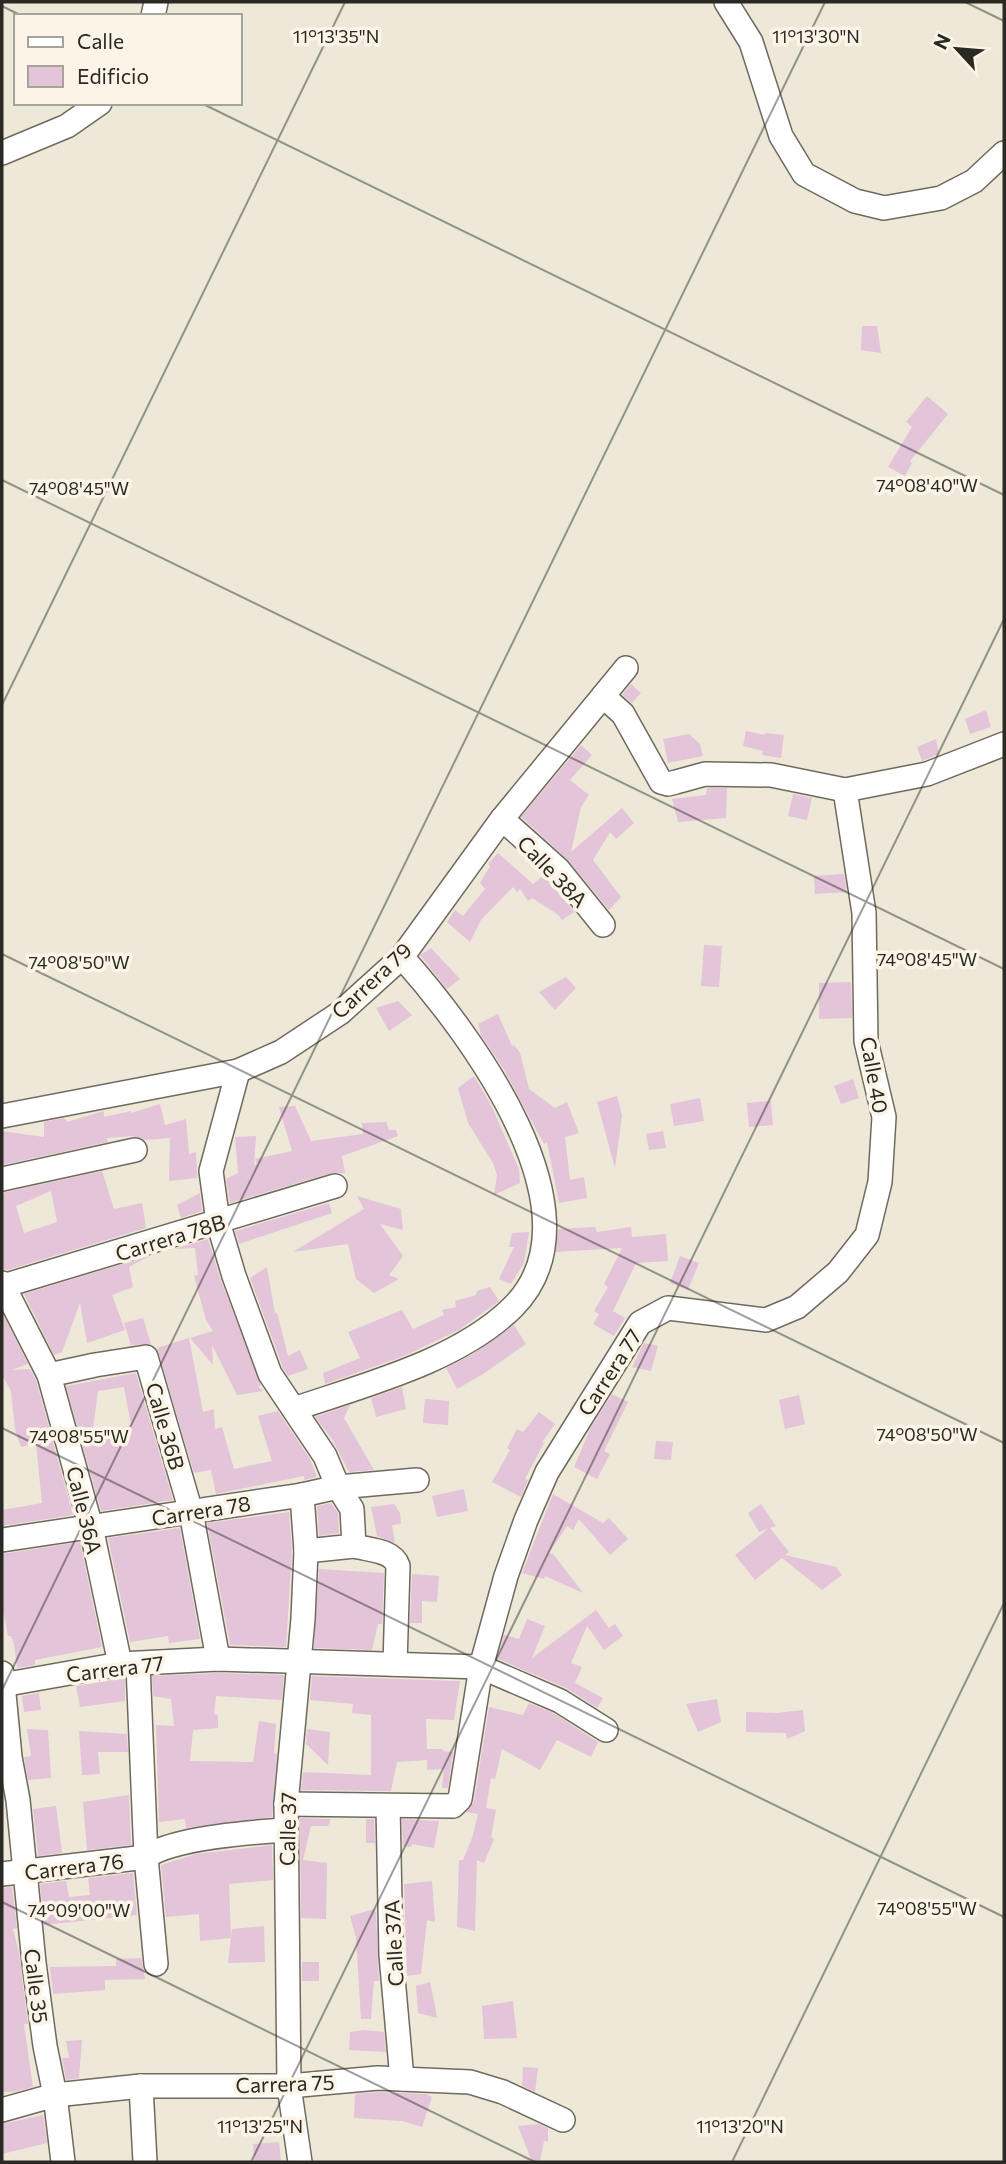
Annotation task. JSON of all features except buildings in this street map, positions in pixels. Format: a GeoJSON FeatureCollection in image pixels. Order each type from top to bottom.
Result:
{"type":"FeatureCollection","features":[{"type":"Feature","properties":{"kind":"street"},"geometry":{"type":"LineString","coordinates":[[726,2],[751,42],[781,136],[804,174],[855,201],[884,208],[941,198],[974,181],[1004,153]]}},
{"type":"Feature","properties":{"kind":"street"},"geometry":{"type":"LineString","coordinates":[[2,153],[67,125],[97,105]]}},
{"type":"Feature","properties":{"kind":"street","name":"Carrera 79"},"geometry":{"type":"LineString","coordinates":[[2,1116],[238,1071],[281,1052],[340,1013],[402,957],[502,819],[626,668]]}},
{"type":"Feature","properties":{"kind":"street"},"geometry":{"type":"LineString","coordinates":[[603,696],[623,714],[661,782],[668,784],[705,774],[771,775],[845,790],[927,774],[1004,744]]}},
{"type":"Feature","properties":{"kind":"street","name":"Calle 40"},"geometry":{"type":"LineString","coordinates":[[845,790],[864,913],[866,1041],[884,1117],[880,1182],[867,1235]]}},
{"type":"Feature","properties":{"kind":"street","name":"Calle 38A"},"geometry":{"type":"LineString","coordinates":[[502,819],[558,869],[603,925]]}},
{"type":"Feature","properties":{"kind":"street"},"geometry":{"type":"LineString","coordinates":[[294,1409],[403,1372],[449,1351],[485,1329],[514,1306],[533,1280],[544,1241],[544,1202],[533,1159],[496,1082],[436,995],[402,957]]}},
{"type":"Feature","properties":{"kind":"street"},"geometry":{"type":"LineString","coordinates":[[238,1071],[211,1171],[218,1222],[234,1276],[270,1374],[325,1456],[338,1487],[352,1508],[354,1546]]}},
{"type":"Feature","properties":{"kind":"street"},"geometry":{"type":"LineString","coordinates":[[2,1180],[135,1150]]}},
{"type":"Feature","properties":{"kind":"street","name":"Carrera 78B"},"geometry":{"type":"LineString","coordinates":[[3,1285],[335,1186]]}},
{"type":"Feature","properties":{"kind":"street","name":"Carrera 77"},"geometry":{"type":"LineString","coordinates":[[481,1667],[506,1576],[547,1472],[640,1323],[668,1308],[766,1320],[797,1307],[838,1272],[867,1235]]}},
{"type":"Feature","properties":{"kind":"street","name":"Calle 36A"},"geometry":{"type":"LineString","coordinates":[[3,1285],[49,1376],[129,1665],[156,1964]]}},
{"type":"Feature","properties":{"kind":"street","name":"Calle 36B"},"geometry":{"type":"LineString","coordinates":[[49,1376],[146,1357],[191,1512],[218,1659]]}},
{"type":"Feature","properties":{"kind":"street","name":"Carrera 78"},"geometry":{"type":"LineString","coordinates":[[2,1541],[302,1495],[338,1487],[409,1481]]}},
{"type":"Feature","properties":{"kind":"street","name":"Calle 37"},"geometry":{"type":"LineString","coordinates":[[300,2162],[289,2086],[286,1804],[301,1661],[306,1551],[302,1495]]}},
{"type":"Feature","properties":{"kind":"street"},"geometry":{"type":"LineString","coordinates":[[306,1551],[354,1546],[396,1559],[396,1664]]}},
{"type":"Feature","properties":{"kind":"street","name":"Carrera 77"},"geometry":{"type":"LineString","coordinates":[[2,1681],[129,1665],[218,1659],[481,1667],[559,1701],[606,1730]]}},
{"type":"Feature","properties":{"kind":"street"},"geometry":{"type":"LineString","coordinates":[[286,1804],[457,1804],[481,1667]]}},
{"type":"Feature","properties":{"kind":"street","name":"Calle 35"},"geometry":{"type":"LineString","coordinates":[[2,1681],[10,1757],[18,1800],[34,1964],[63,2162]]}},
{"type":"Feature","properties":{"kind":"street","name":"Calle 37A"},"geometry":{"type":"LineString","coordinates":[[388,1806],[391,1955],[402,2079]]}},
{"type":"Feature","properties":{"kind":"street","name":"Carrera 76"},"geometry":{"type":"LineString","coordinates":[[2,1874],[146,1857],[193,1841],[243,1832],[286,1830]]}},
{"type":"Feature","properties":{"kind":"street","name":"Carrera 75"},"geometry":{"type":"LineString","coordinates":[[2,2110],[55,2095],[141,2086],[289,2086],[377,2078],[470,2082],[503,2092],[563,2120]]}},
{"type":"Feature","properties":{"kind":"street"},"geometry":{"type":"LineString","coordinates":[[141,2086],[145,2162]]}}]}
